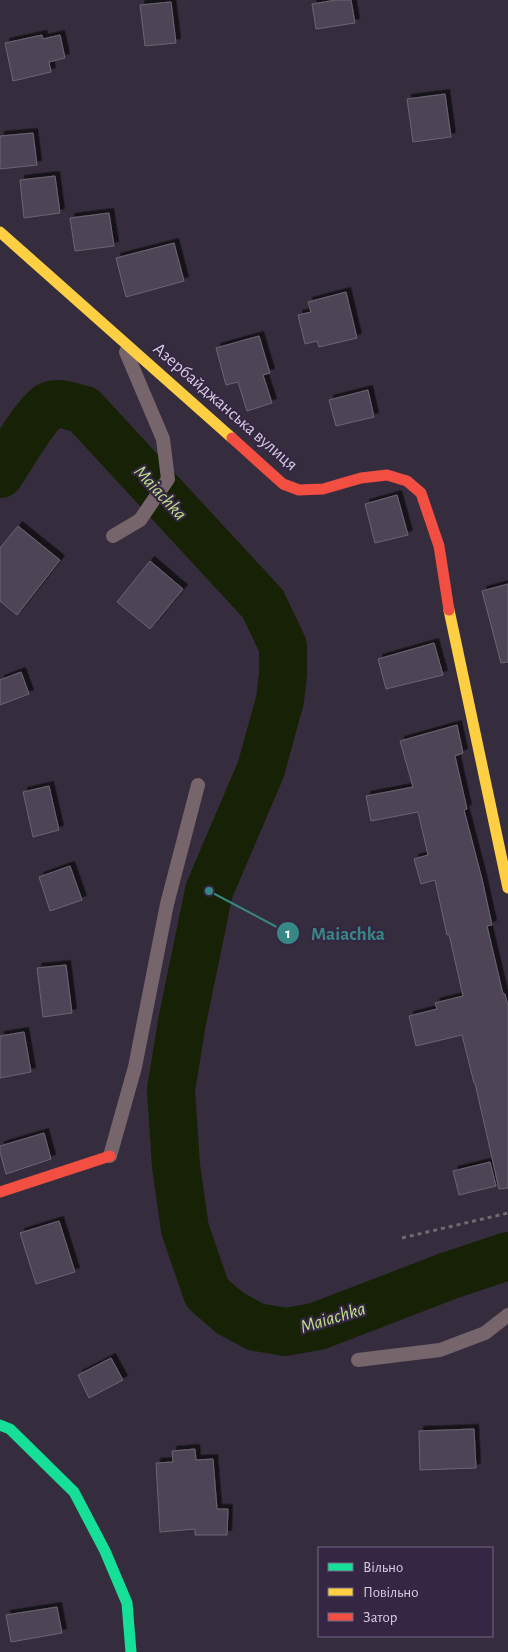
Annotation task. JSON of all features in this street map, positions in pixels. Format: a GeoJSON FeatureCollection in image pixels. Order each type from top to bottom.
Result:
{"type":"FeatureCollection","features":[{"type":"Feature","properties":{"kind":"street","name":"Азербайджанська вулиця"},"geometry":{"type":"LineString","coordinates":[[0,232],[283,484],[299,490],[323,489],[361,478],[387,475],[407,481],[421,493],[439,546],[448,602],[508,888]]}},
{"type":"Feature","properties":{"kind":"street"},"geometry":{"type":"LineString","coordinates":[[0,1192],[110,1156]]}},
{"type":"Feature","properties":{"kind":"street"},"geometry":{"type":"LineString","coordinates":[[0,1425],[10,1429],[74,1492],[105,1551],[127,1603],[130,1652]]}},
{"type":"Feature","properties":{"kind":"lane"},"geometry":{"type":"LineString","coordinates":[[113,536],[140,520],[168,480],[163,439],[120,338]]}},
{"type":"Feature","properties":{"kind":"lane"},"geometry":{"type":"LineString","coordinates":[[110,1156],[135,1067],[167,904],[198,785]]}},
{"type":"Feature","properties":{"kind":"lane"},"geometry":{"type":"LineString","coordinates":[[358,1360],[440,1350],[485,1333],[508,1315]]}},
{"type":"Feature","properties":{"kind":"path"},"geometry":{"type":"LineString","coordinates":[[402,1238],[508,1213]]}},
{"type":"Feature","properties":{"kind":"building"},"geometry":{"type":"Polygon","coordinates":[[[336,0],[351,0],[355,23],[316,29],[312,4],[336,0]]]}},
{"type":"Feature","properties":{"kind":"building"},"geometry":{"type":"Polygon","coordinates":[[[171,2],[176,43],[145,46],[140,5],[171,2]]]}},
{"type":"Feature","properties":{"kind":"building"},"geometry":{"type":"Polygon","coordinates":[[[42,35],[43,39],[60,35],[65,58],[49,62],[51,72],[13,81],[5,43],[42,35]]]}},
{"type":"Feature","properties":{"kind":"building"},"geometry":{"type":"Polygon","coordinates":[[[445,94],[451,137],[413,142],[407,99],[445,94]]]}},
{"type":"Feature","properties":{"kind":"building"},"geometry":{"type":"Polygon","coordinates":[[[33,133],[37,165],[0,169],[0,136],[33,133]]]}},
{"type":"Feature","properties":{"kind":"building"},"geometry":{"type":"Polygon","coordinates":[[[55,176],[60,213],[24,218],[20,180],[55,176]]]}},
{"type":"Feature","properties":{"kind":"building"},"geometry":{"type":"Polygon","coordinates":[[[109,213],[114,246],[75,251],[70,218],[109,213]]]}},
{"type":"Feature","properties":{"kind":"building"},"geometry":{"type":"Polygon","coordinates":[[[174,243],[184,281],[126,297],[116,258],[174,243]]]}},
{"type":"Feature","properties":{"kind":"building"},"geometry":{"type":"Polygon","coordinates":[[[346,292],[357,338],[319,347],[317,341],[305,344],[298,315],[311,312],[308,302],[346,292]]]}},
{"type":"Feature","properties":{"kind":"building"},"geometry":{"type":"Polygon","coordinates":[[[259,336],[270,373],[263,375],[272,403],[247,411],[238,382],[226,385],[216,348],[259,336]]]}},
{"type":"Feature","properties":{"kind":"building"},"geometry":{"type":"Polygon","coordinates":[[[368,390],[374,417],[336,426],[329,400],[368,390]]]}},
{"type":"Feature","properties":{"kind":"building"},"geometry":{"type":"Polygon","coordinates":[[[397,495],[408,535],[375,543],[365,504],[397,495]]]}},
{"type":"Feature","properties":{"kind":"building"},"geometry":{"type":"Polygon","coordinates":[[[18,526],[60,560],[17,615],[0,601],[0,548],[18,526]]]}},
{"type":"Feature","properties":{"kind":"building"},"geometry":{"type":"Polygon","coordinates":[[[150,561],[183,589],[150,629],[117,602],[150,561]]]}},
{"type":"Feature","properties":{"kind":"building"},"geometry":{"type":"Polygon","coordinates":[[[508,584],[508,662],[501,663],[482,591],[508,584]]]}},
{"type":"Feature","properties":{"kind":"building"},"geometry":{"type":"Polygon","coordinates":[[[434,643],[443,675],[386,689],[378,659],[434,643]]]}},
{"type":"Feature","properties":{"kind":"building"},"geometry":{"type":"Polygon","coordinates":[[[21,672],[29,694],[0,705],[0,680],[21,672]]]}},
{"type":"Feature","properties":{"kind":"building"},"geometry":{"type":"Polygon","coordinates":[[[457,725],[463,753],[455,756],[467,809],[464,810],[492,925],[487,926],[503,994],[505,994],[508,1006],[508,1188],[499,1189],[462,1035],[416,1046],[409,1016],[437,1009],[435,1003],[463,996],[435,880],[421,884],[414,859],[428,855],[418,812],[371,821],[366,796],[413,787],[400,741],[457,725]]]}},
{"type":"Feature","properties":{"kind":"building"},"geometry":{"type":"Polygon","coordinates":[[[49,786],[59,830],[33,837],[23,792],[49,786]]]}},
{"type":"Feature","properties":{"kind":"building"},"geometry":{"type":"Polygon","coordinates":[[[70,866],[82,900],[50,911],[39,877],[70,866]]]}},
{"type":"Feature","properties":{"kind":"building"},"geometry":{"type":"Polygon","coordinates":[[[66,965],[72,1013],[43,1017],[37,968],[66,965]]]}},
{"type":"Feature","properties":{"kind":"building"},"geometry":{"type":"Polygon","coordinates":[[[24,1032],[31,1072],[0,1078],[0,1036],[24,1032]]]}},
{"type":"Feature","properties":{"kind":"building"},"geometry":{"type":"Polygon","coordinates":[[[44,1133],[51,1159],[6,1174],[0,1146],[44,1133]]]}},
{"type":"Feature","properties":{"kind":"building"},"geometry":{"type":"Polygon","coordinates":[[[490,1162],[496,1186],[459,1195],[453,1171],[490,1162]]]}},
{"type":"Feature","properties":{"kind":"building"},"geometry":{"type":"Polygon","coordinates":[[[59,1221],[75,1272],[36,1284],[20,1233],[59,1221]]]}},
{"type":"Feature","properties":{"kind":"building"},"geometry":{"type":"Polygon","coordinates":[[[111,1358],[123,1380],[89,1398],[78,1375],[111,1358]]]}},
{"type":"Feature","properties":{"kind":"building"},"geometry":{"type":"Polygon","coordinates":[[[474,1429],[476,1468],[420,1470],[419,1431],[474,1429]]]}},
{"type":"Feature","properties":{"kind":"building"},"geometry":{"type":"Polygon","coordinates":[[[195,1449],[196,1460],[213,1459],[217,1509],[228,1509],[227,1535],[195,1535],[195,1529],[160,1532],[156,1463],[173,1462],[172,1451],[195,1449]]]}},
{"type":"Feature","properties":{"kind":"building"},"geometry":{"type":"Polygon","coordinates":[[[57,1607],[62,1633],[11,1642],[6,1615],[57,1607]]]}},
{"type":"Feature","properties":{"kind":"waterway","name":"Maiachka"},"geometry":{"type":"LineString","coordinates":[[0,474],[31,426],[49,406],[62,404],[84,410],[263,604],[283,646],[283,674],[280,700],[261,769],[209,891],[182,1022],[171,1090],[176,1166],[185,1229],[207,1293],[230,1313],[256,1327],[286,1332],[318,1326],[448,1276],[508,1256]]}},
{"type":"Feature","properties":{"kind":"traffic: fast"},"geometry":{"type":"LineString","coordinates":[[0,1425],[10,1429],[74,1492],[105,1551],[127,1603],[131,1652]]}},
{"type":"Feature","properties":{"kind":"traffic: slow"},"geometry":{"type":"LineString","coordinates":[[0,232],[232,438]]}},
{"type":"Feature","properties":{"kind":"traffic: slow"},"geometry":{"type":"LineString","coordinates":[[449,610],[508,888]]}},
{"type":"Feature","properties":{"kind":"traffic: jam"},"geometry":{"type":"LineString","coordinates":[[232,438],[283,484],[299,490],[323,489],[361,478],[387,475],[407,481],[421,493],[439,546],[449,610]]}},
{"type":"Feature","properties":{"kind":"traffic: jam"},"geometry":{"type":"LineString","coordinates":[[0,1192],[110,1156]]}},
{"type":"Feature","properties":{"kind":"place","name":"Maiachka"},"geometry":{"type":"Point","coordinates":[209,891]}}]}
